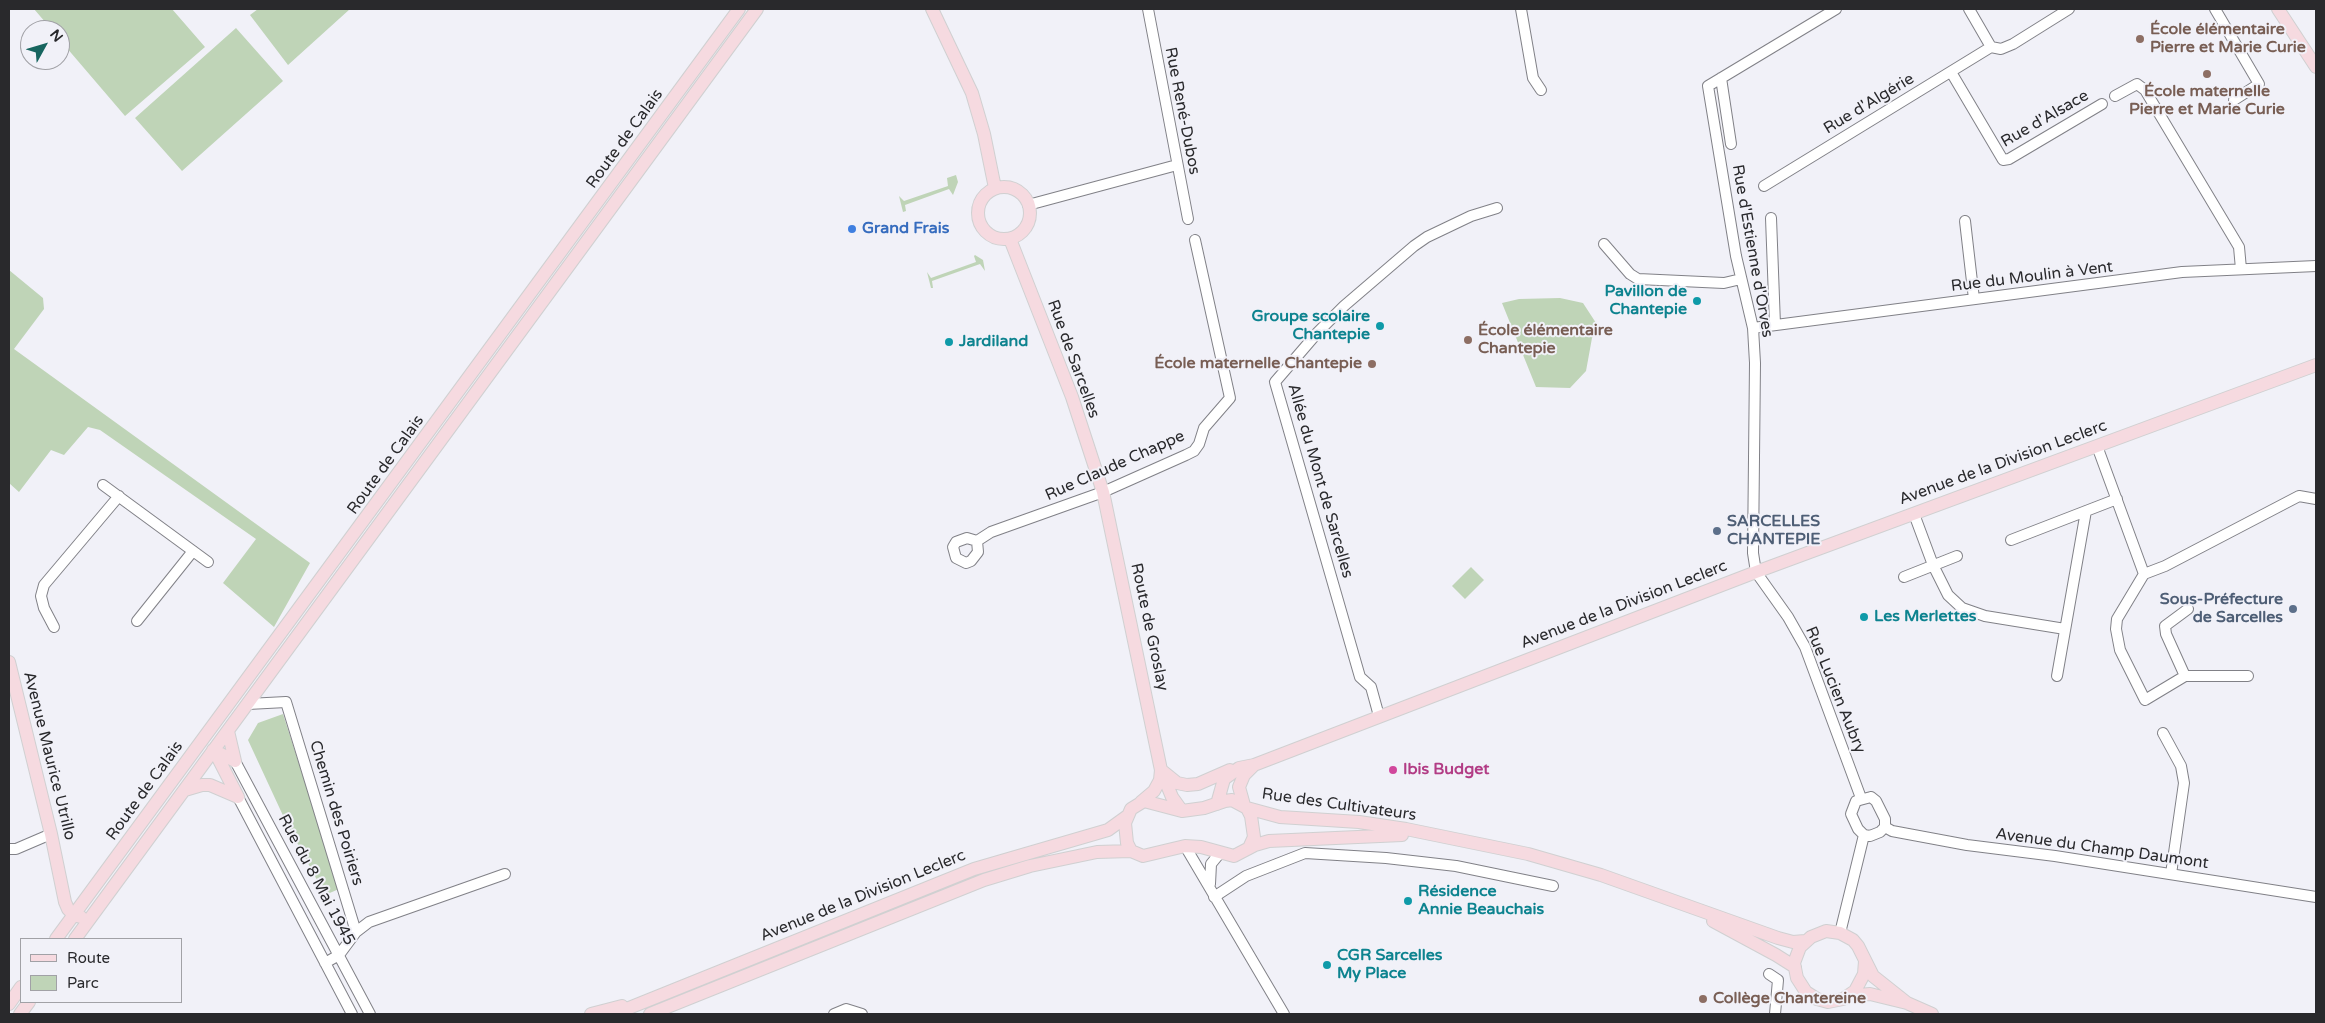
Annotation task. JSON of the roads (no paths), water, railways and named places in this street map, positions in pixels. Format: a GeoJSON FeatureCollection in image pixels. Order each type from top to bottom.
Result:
{"type":"FeatureCollection","features":[{"type":"Feature","properties":{"kind":"main road","name":"Route de Calais"},"geometry":{"type":"LineString","coordinates":[[75,938],[82,916],[201,741],[495,344],[739,9]]}},
{"type":"Feature","properties":{"kind":"main road","name":"Route de Calais"},"geometry":{"type":"LineString","coordinates":[[57,938],[82,916],[185,790],[757,9]]}},
{"type":"Feature","properties":{"kind":"main road"},"geometry":{"type":"LineString","coordinates":[[716,64],[764,9]]}},
{"type":"Feature","properties":{"kind":"main road"},"geometry":{"type":"LineString","coordinates":[[931,9],[945,32],[977,108],[995,188]]}},
{"type":"Feature","properties":{"kind":"main road"},"geometry":{"type":"LineString","coordinates":[[2278,9],[2316,68]]}},
{"type":"Feature","properties":{"kind":"main road"},"geometry":{"type":"LineString","coordinates":[[2287,9],[2316,57]]}},
{"type":"Feature","properties":{"kind":"main road"},"geometry":{"type":"LineString","coordinates":[[1004,187],[1019,192],[1025,198],[1028,206],[1028,222],[1018,235],[1010,238],[1001,239],[986,232],[978,218],[979,203],[988,192],[995,188],[1004,187]]}},
{"type":"Feature","properties":{"kind":"main road","name":"Rue de Sarcelles"},"geometry":{"type":"LineString","coordinates":[[1010,238],[1072,397],[1103,492]]}},
{"type":"Feature","properties":{"kind":"main road","name":"Avenue de la Division Leclerc"},"geometry":{"type":"LineString","coordinates":[[1161,770],[1177,783],[1187,786],[1198,784],[1238,768],[1254,765],[1756,572],[2316,365]]}},
{"type":"Feature","properties":{"kind":"main road","name":"Route de Groslay"},"geometry":{"type":"LineString","coordinates":[[1103,492],[1161,770],[1172,797],[1182,811]]}},
{"type":"Feature","properties":{"kind":"main road","name":"Avenue Maurice Utrillo"},"geometry":{"type":"LineString","coordinates":[[9,662],[57,858],[65,902],[68,909],[82,916]]}},
{"type":"Feature","properties":{"kind":"main road"},"geometry":{"type":"LineString","coordinates":[[228,731],[235,761]]}},
{"type":"Feature","properties":{"kind":"main road"},"geometry":{"type":"LineString","coordinates":[[201,741],[235,761]]}},
{"type":"Feature","properties":{"kind":"main road"},"geometry":{"type":"LineString","coordinates":[[214,750],[238,798]]}},
{"type":"Feature","properties":{"kind":"main road"},"geometry":{"type":"LineString","coordinates":[[1249,848],[1254,837],[1254,830],[1251,816],[1245,807],[1239,787],[1244,775],[1254,765]]}},
{"type":"Feature","properties":{"kind":"main road"},"geometry":{"type":"LineString","coordinates":[[1217,804],[1224,779],[1238,768]]}},
{"type":"Feature","properties":{"kind":"main road"},"geometry":{"type":"LineString","coordinates":[[1141,802],[1156,789],[1161,770]]}},
{"type":"Feature","properties":{"kind":"main road"},"geometry":{"type":"LineString","coordinates":[[185,790],[202,785],[210,785],[238,798]]}},
{"type":"Feature","properties":{"kind":"main road","name":"Rue des Cultivateurs"},"geometry":{"type":"LineString","coordinates":[[1182,811],[1197,810],[1230,800],[1245,807],[1280,817],[1379,825],[1427,834]]}},
{"type":"Feature","properties":{"kind":"main road"},"geometry":{"type":"LineString","coordinates":[[1141,802],[1182,811]]}},
{"type":"Feature","properties":{"kind":"main road","name":"Avenue de la Division Leclerc"},"geometry":{"type":"LineString","coordinates":[[614,1014],[974,869],[1108,830],[1126,817],[1141,802]]}},
{"type":"Feature","properties":{"kind":"main road"},"geometry":{"type":"LineString","coordinates":[[1126,817],[1124,835],[1131,851]]}},
{"type":"Feature","properties":{"kind":"main road"},"geometry":{"type":"LineString","coordinates":[[1427,834],[1500,848],[1566,864],[1787,941],[1805,941]]}},
{"type":"Feature","properties":{"kind":"main road","name":"Rue des Cultivateurs"},"geometry":{"type":"LineString","coordinates":[[1186,846],[1201,847],[1234,856],[1262,842],[1427,834]]}},
{"type":"Feature","properties":{"kind":"main road","name":"Avenue de la Division Leclerc"},"geometry":{"type":"LineString","coordinates":[[650,1014],[984,880],[1030,866],[1097,852],[1131,851],[1139,855],[1148,856],[1168,849],[1186,846]]}},
{"type":"Feature","properties":{"kind":"main road"},"geometry":{"type":"LineString","coordinates":[[1680,904],[1795,967]]}},
{"type":"Feature","properties":{"kind":"main road"},"geometry":{"type":"LineString","coordinates":[[1907,1003],[1879,982],[1869,971],[1853,940],[1840,933],[1819,933],[1805,941],[1798,950],[1795,967],[1803,988],[1817,999],[1836,1001],[1849,996],[1870,994],[1907,1003],[1932,1014]]}},
{"type":"Feature","properties":{"kind":"main road"},"geometry":{"type":"LineString","coordinates":[[1849,996],[1862,981],[1865,961]]}},
{"type":"Feature","properties":{"kind":"main road"},"geometry":{"type":"LineString","coordinates":[[9,1004],[20,988]]}},
{"type":"Feature","properties":{"kind":"main road"},"geometry":{"type":"LineString","coordinates":[[591,1014],[668,993]]}},
{"type":"Feature","properties":{"kind":"main road"},"geometry":{"type":"LineString","coordinates":[[20,1014],[28,1003]]}},
{"type":"Feature","properties":{"kind":"main road"},"geometry":{"type":"LineString","coordinates":[[658,1014],[675,1004]]}},
{"type":"Feature","properties":{"kind":"street","name":"Rue René-Dubos"},"geometry":{"type":"LineString","coordinates":[[1148,9],[1176,165],[1188,219]]}},
{"type":"Feature","properties":{"kind":"street"},"geometry":{"type":"LineString","coordinates":[[1521,9],[1533,78],[1541,90]]}},
{"type":"Feature","properties":{"kind":"street"},"geometry":{"type":"LineString","coordinates":[[1731,144],[1721,78],[1836,9]]}},
{"type":"Feature","properties":{"kind":"street"},"geometry":{"type":"LineString","coordinates":[[1969,9],[1991,47],[2001,49],[2013,44],[2069,9]]}},
{"type":"Feature","properties":{"kind":"street"},"geometry":{"type":"LineString","coordinates":[[2215,9],[2259,84],[2234,100]]}},
{"type":"Feature","properties":{"kind":"street","name":"Rue d'Algérie"},"geometry":{"type":"LineString","coordinates":[[1764,186],[1991,47]]}},
{"type":"Feature","properties":{"kind":"street","name":"Rue d'Alsace"},"geometry":{"type":"LineString","coordinates":[[1951,72],[2003,160],[2010,159],[2102,104]]}},
{"type":"Feature","properties":{"kind":"street","name":"Rue d'Estienne d'Orves"},"geometry":{"type":"LineString","coordinates":[[1721,78],[1708,86],[1741,279],[1753,328],[1753,553],[1756,572]]}},
{"type":"Feature","properties":{"kind":"street","name":"Rue d'Alsace"},"geometry":{"type":"LineString","coordinates":[[2115,96],[2137,84],[2144,90],[2239,247],[2241,268]]}},
{"type":"Feature","properties":{"kind":"street"},"geometry":{"type":"LineString","coordinates":[[1028,206],[1176,165]]}},
{"type":"Feature","properties":{"kind":"street","name":"Allée du Mont de Sarcelles"},"geometry":{"type":"LineString","coordinates":[[1379,716],[1371,688],[1360,677],[1275,382],[1307,344],[1344,306],[1414,246],[1427,237],[1471,216],[1497,208]]}},
{"type":"Feature","properties":{"kind":"street"},"geometry":{"type":"LineString","coordinates":[[1771,218],[1776,325]]}},
{"type":"Feature","properties":{"kind":"street"},"geometry":{"type":"LineString","coordinates":[[1966,222],[1974,299]]}},
{"type":"Feature","properties":{"kind":"street","name":"Rue Claude Chappe"},"geometry":{"type":"LineString","coordinates":[[977,541],[991,532],[1103,492],[1194,451],[1199,444],[1204,428],[1230,398],[1195,240]]}},
{"type":"Feature","properties":{"kind":"street"},"geometry":{"type":"LineString","coordinates":[[1604,244],[1630,274],[1638,280],[1724,282],[1741,279]]}},
{"type":"Feature","properties":{"kind":"street","name":"Rue du Moulin à Vent"},"geometry":{"type":"LineString","coordinates":[[1753,328],[2182,272],[2316,266]]}},
{"type":"Feature","properties":{"kind":"street"},"geometry":{"type":"LineString","coordinates":[[2097,446],[2144,574]]}},
{"type":"Feature","properties":{"kind":"street"},"geometry":{"type":"LineString","coordinates":[[102,485],[208,562]]}},
{"type":"Feature","properties":{"kind":"street"},"geometry":{"type":"LineString","coordinates":[[54,627],[44,608],[41,596],[44,585],[119,496]]}},
{"type":"Feature","properties":{"kind":"street"},"geometry":{"type":"LineString","coordinates":[[2248,676],[2185,676],[2145,700],[2120,650],[2116,629],[2117,619],[2144,574],[2165,566],[2299,496],[2316,499]]}},
{"type":"Feature","properties":{"kind":"street"},"geometry":{"type":"LineString","coordinates":[[2011,540],[2117,499]]}},
{"type":"Feature","properties":{"kind":"street"},"geometry":{"type":"LineString","coordinates":[[2057,676],[2086,511]]}},
{"type":"Feature","properties":{"kind":"street"},"geometry":{"type":"LineString","coordinates":[[1914,514],[1933,565],[1948,595],[1962,608],[1985,616],[2065,629]]}},
{"type":"Feature","properties":{"kind":"street"},"geometry":{"type":"LineString","coordinates":[[137,621],[193,551]]}},
{"type":"Feature","properties":{"kind":"street"},"geometry":{"type":"LineString","coordinates":[[1904,577],[1957,556]]}},
{"type":"Feature","properties":{"kind":"street","name":"Rue Lucien Aubry"},"geometry":{"type":"LineString","coordinates":[[1756,572],[1788,618],[1805,647],[1861,798]]}},
{"type":"Feature","properties":{"kind":"street"},"geometry":{"type":"LineString","coordinates":[[2185,676],[2166,634],[2166,626],[2188,609]]}},
{"type":"Feature","properties":{"kind":"street","name":"Chemin des Poiriers"},"geometry":{"type":"LineString","coordinates":[[248,704],[286,702],[356,932]]}},
{"type":"Feature","properties":{"kind":"street"},"geometry":{"type":"LineString","coordinates":[[2163,733],[2181,766],[2184,783],[2171,874]]}},
{"type":"Feature","properties":{"kind":"street","name":"Rue du 8 Mai 1945"},"geometry":{"type":"LineString","coordinates":[[235,761],[370,1014]]}},
{"type":"Feature","properties":{"kind":"street"},"geometry":{"type":"LineString","coordinates":[[1871,797],[1876,801],[1885,819],[1885,827],[1875,834],[1864,835],[1858,829],[1851,814],[1853,806],[1861,798],[1871,797]]}},
{"type":"Feature","properties":{"kind":"street","name":"Rue du 8 Mai 1945"},"geometry":{"type":"LineString","coordinates":[[238,798],[352,1014]]}},
{"type":"Feature","properties":{"kind":"street","name":"Avenue du Champ Daumont"},"geometry":{"type":"LineString","coordinates":[[1885,827],[1892,832],[1967,846],[2171,874],[2316,897]]}},
{"type":"Feature","properties":{"kind":"street"},"geometry":{"type":"LineString","coordinates":[[9,849],[16,849],[51,834]]}},
{"type":"Feature","properties":{"kind":"street"},"geometry":{"type":"LineString","coordinates":[[1840,933],[1864,835]]}},
{"type":"Feature","properties":{"kind":"street"},"geometry":{"type":"LineString","coordinates":[[1186,846],[1284,1014]]}},
{"type":"Feature","properties":{"kind":"street"},"geometry":{"type":"LineString","coordinates":[[1212,893],[1209,870],[1212,861],[1220,853]]}},
{"type":"Feature","properties":{"kind":"street"},"geometry":{"type":"LineString","coordinates":[[1212,893],[1246,876],[1306,853],[1386,858],[1456,866],[1553,886]]}},
{"type":"Feature","properties":{"kind":"street"},"geometry":{"type":"LineString","coordinates":[[325,962],[339,954],[356,932],[369,922],[505,874]]}},
{"type":"Feature","properties":{"kind":"street"},"geometry":{"type":"LineString","coordinates":[[1769,974],[1778,980],[1776,1014]]}},
{"type":"Feature","properties":{"kind":"street"},"geometry":{"type":"LineString","coordinates":[[834,1014],[840,1010],[862,1014]]}},
{"type":"Feature","properties":{"kind":"place","name":"École élémentaire Pierre et Marie Curie"},"geometry":{"type":"Point","coordinates":[2140,39]}},
{"type":"Feature","properties":{"kind":"place","name":"École maternelle Pierre et Marie Curie"},"geometry":{"type":"Point","coordinates":[2207,74]}},
{"type":"Feature","properties":{"kind":"place","name":"Grand Frais"},"geometry":{"type":"Point","coordinates":[852,229]}},
{"type":"Feature","properties":{"kind":"place","name":"Pavillon de Chantepie"},"geometry":{"type":"Point","coordinates":[1697,301]}},
{"type":"Feature","properties":{"kind":"place","name":"Groupe scolaire Chantepie"},"geometry":{"type":"Point","coordinates":[1380,326]}},
{"type":"Feature","properties":{"kind":"place","name":"École élémentaire Chantepie"},"geometry":{"type":"Point","coordinates":[1468,340]}},
{"type":"Feature","properties":{"kind":"place","name":"Jardiland"},"geometry":{"type":"Point","coordinates":[949,342]}},
{"type":"Feature","properties":{"kind":"place","name":"École maternelle Chantepie"},"geometry":{"type":"Point","coordinates":[1372,364]}},
{"type":"Feature","properties":{"kind":"place","name":"SARCELLES CHANTEPIE"},"geometry":{"type":"Point","coordinates":[1717,531]}},
{"type":"Feature","properties":{"kind":"place","name":"Sous-Préfecture de Sarcelles"},"geometry":{"type":"Point","coordinates":[2293,609]}},
{"type":"Feature","properties":{"kind":"place","name":"Les Merlettes"},"geometry":{"type":"Point","coordinates":[1864,617]}},
{"type":"Feature","properties":{"kind":"place","name":"Ibis Budget"},"geometry":{"type":"Point","coordinates":[1393,770]}},
{"type":"Feature","properties":{"kind":"place","name":"Résidence Annie Beauchais"},"geometry":{"type":"Point","coordinates":[1408,901]}},
{"type":"Feature","properties":{"kind":"place","name":"CGR Sarcelles My Place"},"geometry":{"type":"Point","coordinates":[1327,965]}},
{"type":"Feature","properties":{"kind":"place","name":"Collège Chantereine"},"geometry":{"type":"Point","coordinates":[1703,999]}}]}
